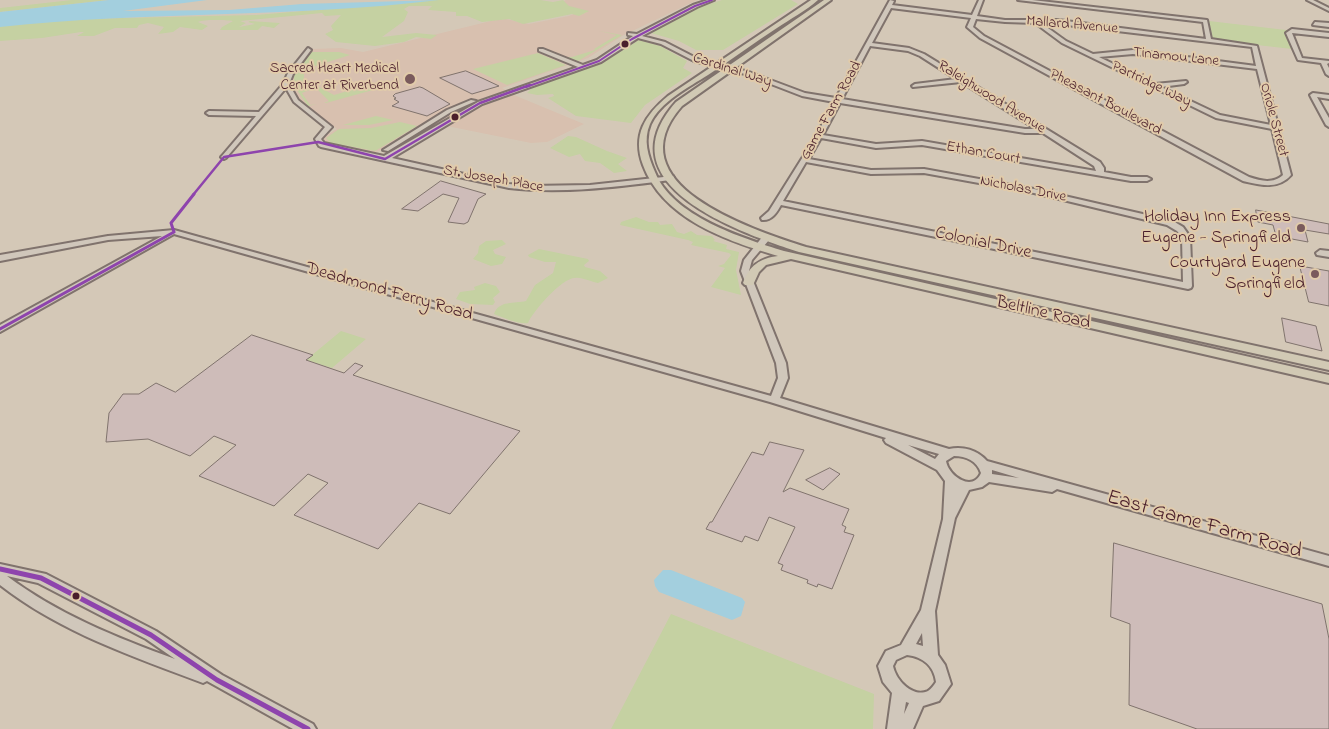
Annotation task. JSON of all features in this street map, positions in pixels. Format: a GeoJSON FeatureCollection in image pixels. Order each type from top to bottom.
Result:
{"type":"FeatureCollection","features":[{"type":"Feature","properties":{"kind":"main road"},"geometry":{"type":"LineString","coordinates":[[761,242],[698,220],[668,198],[652,180],[642,147],[644,132],[650,117],[675,94],[815,0]]}},
{"type":"Feature","properties":{"kind":"main road"},"geometry":{"type":"LineString","coordinates":[[761,242],[695,203],[670,178],[660,161],[658,136],[666,119],[679,104],[826,0]]}},
{"type":"Feature","properties":{"kind":"main road","name":"Beltline Road"},"geometry":{"type":"LineString","coordinates":[[761,242],[802,259],[1329,379]]}},
{"type":"Feature","properties":{"kind":"main road","name":"Beltline Road"},"geometry":{"type":"LineString","coordinates":[[761,242],[1329,366]]}},
{"type":"Feature","properties":{"kind":"main road"},"geometry":{"type":"LineString","coordinates":[[749,283],[752,272],[766,260],[802,259]]}},
{"type":"Feature","properties":{"kind":"street"},"geometry":{"type":"LineString","coordinates":[[386,159],[480,103],[581,66],[601,53],[702,0]]}},
{"type":"Feature","properties":{"kind":"street"},"geometry":{"type":"LineString","coordinates":[[636,34],[712,0]]}},
{"type":"Feature","properties":{"kind":"street","name":"Game Farm Road"},"geometry":{"type":"LineString","coordinates":[[765,218],[779,202],[805,160],[893,0]]}},
{"type":"Feature","properties":{"kind":"street"},"geometry":{"type":"LineString","coordinates":[[974,17],[982,0]]}},
{"type":"Feature","properties":{"kind":"street"},"geometry":{"type":"LineString","coordinates":[[1020,0],[1205,21],[1208,40]]}},
{"type":"Feature","properties":{"kind":"street"},"geometry":{"type":"LineString","coordinates":[[1309,0],[1329,10]]}},
{"type":"Feature","properties":{"kind":"street","name":"Mallard Avenue"},"geometry":{"type":"LineString","coordinates":[[890,6],[974,17],[1058,22],[1254,46]]}},
{"type":"Feature","properties":{"kind":"street"},"geometry":{"type":"LineString","coordinates":[[1308,7],[1322,7]]}},
{"type":"Feature","properties":{"kind":"street","name":"Pheasant Boulevard"},"geometry":{"type":"LineString","coordinates":[[974,17],[970,27],[982,37],[1246,179],[1271,184]]}},
{"type":"Feature","properties":{"kind":"street","name":"Partridge Way"},"geometry":{"type":"LineString","coordinates":[[1035,21],[1064,42],[1218,117],[1275,128]]}},
{"type":"Feature","properties":{"kind":"street"},"geometry":{"type":"LineString","coordinates":[[1315,24],[1329,25]]}},
{"type":"Feature","properties":{"kind":"street"},"geometry":{"type":"LineString","coordinates":[[1329,35],[1295,31],[1289,33],[1300,59],[1326,62],[1329,74]]}},
{"type":"Feature","properties":{"kind":"street","name":"Cardinal Way"},"geometry":{"type":"LineString","coordinates":[[636,34],[662,43],[685,56],[733,67],[804,95],[1025,131],[1043,131]]}},
{"type":"Feature","properties":{"kind":"street","name":"Raleighwood Avenue"},"geometry":{"type":"LineString","coordinates":[[869,44],[916,52],[1097,164],[1100,168],[1100,174]]}},
{"type":"Feature","properties":{"kind":"street","name":"Oriole Street"},"geometry":{"type":"LineString","coordinates":[[1254,46],[1287,175],[1278,183],[1271,184]]}},
{"type":"Feature","properties":{"kind":"street"},"geometry":{"type":"LineString","coordinates":[[224,157],[286,84],[290,74],[308,50]]}},
{"type":"Feature","properties":{"kind":"street"},"geometry":{"type":"LineString","coordinates":[[541,50],[581,66]]}},
{"type":"Feature","properties":{"kind":"street","name":"Tinamou Lane"},"geometry":{"type":"LineString","coordinates":[[1092,56],[1133,52],[1260,68]]}},
{"type":"Feature","properties":{"kind":"street"},"geometry":{"type":"LineString","coordinates":[[372,156],[458,106],[581,66]]}},
{"type":"Feature","properties":{"kind":"street"},"geometry":{"type":"LineString","coordinates":[[915,86],[962,80]]}},
{"type":"Feature","properties":{"kind":"street"},"geometry":{"type":"LineString","coordinates":[[1154,86],[1184,82]]}},
{"type":"Feature","properties":{"kind":"street","name":"St. Joseph Place"},"geometry":{"type":"LineString","coordinates":[[286,84],[296,101],[329,127],[320,136],[318,142],[328,146],[534,190],[563,191],[670,178]]}},
{"type":"Feature","properties":{"kind":"street"},"geometry":{"type":"LineString","coordinates":[[1329,97],[1313,95],[1320,114],[1326,117],[1329,125]]}},
{"type":"Feature","properties":{"kind":"street"},"geometry":{"type":"LineString","coordinates":[[209,113],[259,114]]}},
{"type":"Feature","properties":{"kind":"street","name":"Ethan Court"},"geometry":{"type":"LineString","coordinates":[[819,136],[876,146],[922,143],[1131,179],[1147,179]]}},
{"type":"Feature","properties":{"kind":"street","name":"Nicholas Drive"},"geometry":{"type":"LineString","coordinates":[[805,160],[871,172],[924,171],[1034,191],[1170,223],[1180,229],[1186,237],[1188,286]]}},
{"type":"Feature","properties":{"kind":"street","name":"Colonial Drive"},"geometry":{"type":"LineString","coordinates":[[779,202],[1188,286]]}},
{"type":"Feature","properties":{"kind":"street"},"geometry":{"type":"LineString","coordinates":[[0,329],[174,232]]}},
{"type":"Feature","properties":{"kind":"street","name":"Deadmond Ferry Road"},"geometry":{"type":"LineString","coordinates":[[0,258],[108,238],[174,232],[862,426]]}},
{"type":"Feature","properties":{"kind":"street"},"geometry":{"type":"LineString","coordinates":[[761,242],[748,260],[745,271],[781,363],[782,378],[774,400]]}},
{"type":"Feature","properties":{"kind":"street"},"geometry":{"type":"LineString","coordinates":[[862,426],[948,453],[967,453],[984,464],[987,477],[979,484],[966,485],[951,480],[940,467],[862,426]]}},
{"type":"Feature","properties":{"kind":"street"},"geometry":{"type":"LineString","coordinates":[[940,467],[940,462],[948,453]]}},
{"type":"Feature","properties":{"kind":"street","name":"East Game Farm Road"},"geometry":{"type":"LineString","coordinates":[[984,464],[1329,561]]}},
{"type":"Feature","properties":{"kind":"street","name":"East Game Farm Road"},"geometry":{"type":"LineString","coordinates":[[987,477],[1042,487],[1078,491]]}},
{"type":"Feature","properties":{"kind":"street"},"geometry":{"type":"LineString","coordinates":[[931,657],[928,611],[949,519],[951,480]]}},
{"type":"Feature","properties":{"kind":"street"},"geometry":{"type":"LineString","coordinates":[[949,519],[966,485]]}},
{"type":"Feature","properties":{"kind":"street"},"geometry":{"type":"LineString","coordinates":[[0,568],[40,578],[142,630],[217,680],[308,729]]}},
{"type":"Feature","properties":{"kind":"street"},"geometry":{"type":"LineString","coordinates":[[0,578],[18,593],[71,621],[134,650],[217,680]]}},
{"type":"Feature","properties":{"kind":"street"},"geometry":{"type":"LineString","coordinates":[[906,649],[928,611]]}},
{"type":"Feature","properties":{"kind":"street"},"geometry":{"type":"LineString","coordinates":[[906,649],[923,652],[931,657],[940,668],[944,684],[936,696],[918,701],[899,694],[888,681],[885,666],[892,654],[906,649]]}},
{"type":"Feature","properties":{"kind":"street"},"geometry":{"type":"LineString","coordinates":[[895,729],[899,694]]}},
{"type":"Feature","properties":{"kind":"street"},"geometry":{"type":"LineString","coordinates":[[905,729],[918,701]]}},
{"type":"Feature","properties":{"kind":"shaded area","name":"Sacred Heart Medical Center at Riverbend"},"geometry":{"type":"Polygon","coordinates":[[[566,0],[697,0],[622,36],[588,58],[502,88],[514,95],[584,124],[547,142],[531,143],[427,122],[379,151],[370,153],[326,144],[322,138],[337,129],[304,106],[293,90],[292,76],[312,49],[341,48],[363,52],[495,20],[506,19],[529,24],[569,16],[582,10],[558,4],[566,0]]]}},
{"type":"Feature","properties":{"kind":"green space"},"geometry":{"type":"Polygon","coordinates":[[[72,0],[109,0],[0,12],[0,8],[72,0]]]}},
{"type":"Feature","properties":{"kind":"green space"},"geometry":{"type":"Polygon","coordinates":[[[433,0],[540,0],[553,2],[563,0],[569,6],[589,11],[579,16],[572,14],[523,24],[509,19],[482,22],[467,16],[456,16],[456,12],[428,10],[432,6],[409,6],[404,9],[408,12],[404,21],[382,37],[416,33],[437,35],[431,39],[416,37],[404,42],[375,46],[336,42],[325,34],[333,30],[331,26],[341,15],[325,16],[322,13],[240,21],[246,23],[239,27],[255,24],[248,22],[250,21],[280,23],[274,28],[262,26],[258,30],[220,30],[233,21],[210,20],[198,22],[208,26],[202,30],[180,27],[173,32],[158,34],[164,27],[148,23],[139,25],[137,28],[115,28],[94,36],[77,36],[84,32],[81,32],[42,38],[0,41],[0,26],[80,19],[256,15],[433,0]]]}},
{"type":"Feature","properties":{"kind":"green space"},"geometry":{"type":"Polygon","coordinates":[[[722,0],[791,0],[798,4],[723,50],[696,50],[679,41],[651,33],[700,7],[722,0]]]}},
{"type":"Feature","properties":{"kind":"green space"},"geometry":{"type":"Polygon","coordinates":[[[1209,21],[1286,30],[1292,49],[1213,40],[1209,21]]]}},
{"type":"Feature","properties":{"kind":"green space"},"geometry":{"type":"Polygon","coordinates":[[[599,31],[622,35],[578,61],[563,57],[572,57],[595,50],[617,35],[599,31]]]}},
{"type":"Feature","properties":{"kind":"green space"},"geometry":{"type":"Polygon","coordinates":[[[639,40],[660,46],[687,61],[683,68],[692,73],[645,105],[631,123],[576,116],[548,98],[554,96],[553,94],[537,95],[527,93],[532,88],[604,62],[639,40]]]}},
{"type":"Feature","properties":{"kind":"green space"},"geometry":{"type":"Polygon","coordinates":[[[311,52],[339,52],[350,55],[312,67],[300,66],[311,52]]]}},
{"type":"Feature","properties":{"kind":"green space"},"geometry":{"type":"Polygon","coordinates":[[[538,53],[566,65],[507,85],[473,69],[538,53]]]}},
{"type":"Feature","properties":{"kind":"green space"},"geometry":{"type":"Polygon","coordinates":[[[304,67],[308,69],[304,70],[304,79],[334,95],[361,87],[363,89],[347,93],[370,88],[373,90],[324,103],[329,101],[318,90],[312,89],[302,93],[310,105],[317,104],[308,106],[294,86],[294,76],[299,68],[304,67]]]}},
{"type":"Feature","properties":{"kind":"green space"},"geometry":{"type":"Polygon","coordinates":[[[376,116],[393,120],[369,125],[343,125],[376,116]]]}},
{"type":"Feature","properties":{"kind":"green space"},"geometry":{"type":"Polygon","coordinates":[[[400,122],[417,126],[375,151],[331,143],[326,138],[339,129],[371,128],[400,122]]]}},
{"type":"Feature","properties":{"kind":"green space"},"geometry":{"type":"Polygon","coordinates":[[[568,136],[576,137],[627,158],[618,164],[627,171],[614,173],[600,163],[585,161],[580,154],[569,157],[550,148],[568,136]]]}},
{"type":"Feature","properties":{"kind":"green space"},"geometry":{"type":"Polygon","coordinates":[[[636,217],[649,222],[658,222],[660,225],[672,224],[677,232],[684,234],[691,231],[697,235],[712,236],[715,240],[713,241],[727,245],[726,249],[739,252],[736,270],[741,295],[711,287],[725,268],[718,266],[724,264],[731,255],[729,253],[691,245],[693,242],[688,240],[620,225],[621,222],[636,217]]]}},
{"type":"Feature","properties":{"kind":"green space"},"geometry":{"type":"Polygon","coordinates":[[[502,240],[506,244],[493,250],[495,254],[506,257],[502,264],[491,266],[473,259],[478,253],[479,246],[486,241],[502,240]]]}},
{"type":"Feature","properties":{"kind":"green space"},"geometry":{"type":"Polygon","coordinates":[[[539,249],[588,259],[589,261],[584,265],[585,267],[600,271],[608,278],[598,283],[581,278],[569,279],[548,296],[528,323],[516,322],[494,314],[499,306],[526,301],[535,285],[553,273],[556,262],[545,262],[529,257],[528,255],[539,249]]]}},
{"type":"Feature","properties":{"kind":"green space"},"geometry":{"type":"Polygon","coordinates":[[[485,283],[496,286],[500,292],[493,298],[495,302],[493,305],[470,304],[456,299],[460,292],[475,290],[474,287],[485,283]]]}},
{"type":"Feature","properties":{"kind":"green space"},"geometry":{"type":"Polygon","coordinates":[[[341,331],[366,339],[332,368],[306,360],[341,331]]]}},
{"type":"Feature","properties":{"kind":"green space"},"geometry":{"type":"Polygon","coordinates":[[[671,614],[874,694],[873,729],[611,729],[671,614]]]}},
{"type":"Feature","properties":{"kind":"water"},"geometry":{"type":"Polygon","coordinates":[[[109,0],[207,0],[123,11],[229,10],[302,4],[439,0],[329,10],[110,19],[0,27],[0,12],[109,0]]]}},
{"type":"Feature","properties":{"kind":"water"},"geometry":{"type":"Polygon","coordinates":[[[663,570],[671,570],[742,598],[745,602],[741,616],[732,620],[659,592],[654,580],[663,570]]]}},
{"type":"Feature","properties":{"kind":"building"},"geometry":{"type":"Polygon","coordinates":[[[466,71],[499,86],[472,94],[440,78],[466,71]]]}},
{"type":"Feature","properties":{"kind":"building"},"geometry":{"type":"Polygon","coordinates":[[[420,87],[450,104],[427,116],[392,106],[399,102],[394,99],[396,98],[393,96],[395,94],[420,87]]]}},
{"type":"Feature","properties":{"kind":"building"},"geometry":{"type":"Polygon","coordinates":[[[441,181],[486,194],[478,199],[468,222],[464,224],[448,222],[459,198],[443,194],[418,211],[402,209],[441,181]]]}},
{"type":"Feature","properties":{"kind":"building","name":"Holiday Inn Express Eugene - Springfield"},"geometry":{"type":"Polygon","coordinates":[[[1256,210],[1329,224],[1329,234],[1305,230],[1308,242],[1276,236],[1273,225],[1258,222],[1256,210]]]}},
{"type":"Feature","properties":{"kind":"building"},"geometry":{"type":"Polygon","coordinates":[[[1300,266],[1329,271],[1329,306],[1309,302],[1300,266]]]}},
{"type":"Feature","properties":{"kind":"building"},"geometry":{"type":"Polygon","coordinates":[[[1282,318],[1316,326],[1322,351],[1286,342],[1282,318]]]}},
{"type":"Feature","properties":{"kind":"building"},"geometry":{"type":"Polygon","coordinates":[[[252,335],[313,355],[306,360],[344,373],[355,363],[363,366],[353,375],[520,431],[450,514],[419,503],[378,549],[294,515],[328,483],[308,474],[274,506],[199,476],[236,445],[214,436],[190,456],[148,439],[106,442],[109,413],[123,394],[139,394],[156,383],[175,392],[252,335]]]}},
{"type":"Feature","properties":{"kind":"building"},"geometry":{"type":"Polygon","coordinates":[[[770,442],[804,450],[783,492],[790,488],[849,509],[842,525],[846,527],[844,532],[854,535],[832,589],[818,584],[817,587],[807,583],[808,580],[781,570],[783,565],[778,563],[795,527],[769,517],[758,541],[745,536],[742,542],[706,529],[710,522],[712,522],[752,452],[763,455],[770,442]]]}},
{"type":"Feature","properties":{"kind":"building"},"geometry":{"type":"Polygon","coordinates":[[[830,468],[840,474],[823,490],[806,480],[830,468]]]}},
{"type":"Feature","properties":{"kind":"building"},"geometry":{"type":"Polygon","coordinates":[[[1114,543],[1322,604],[1329,639],[1329,729],[1197,729],[1129,705],[1130,624],[1111,617],[1114,543]]]}},
{"type":"Feature","properties":{"kind":"transit line"},"geometry":{"type":"LineString","coordinates":[[385,159],[480,103],[599,61],[632,39],[695,6],[712,0]]}},
{"type":"Feature","properties":{"kind":"transit line"},"geometry":{"type":"LineString","coordinates":[[318,142],[385,159]]}},
{"type":"Feature","properties":{"kind":"transit line"},"geometry":{"type":"LineString","coordinates":[[174,232],[171,223],[224,157],[318,142]]}},
{"type":"Feature","properties":{"kind":"transit line"},"geometry":{"type":"LineString","coordinates":[[0,329],[174,232]]}},
{"type":"Feature","properties":{"kind":"transit line"},"geometry":{"type":"LineString","coordinates":[[0,569],[41,578],[151,635],[217,680],[308,729]]}},
{"type":"Feature","properties":{"kind":"place","name":"Sacred Heart Medical Center at Riverbend"},"geometry":{"type":"Point","coordinates":[410,79]}},
{"type":"Feature","properties":{"kind":"place","name":"Holiday Inn Express Eugene - Springfield"},"geometry":{"type":"Point","coordinates":[1301,228]}},
{"type":"Feature","properties":{"kind":"place","name":"Courtyard Eugene Springfield"},"geometry":{"type":"Point","coordinates":[1315,274]}}]}
